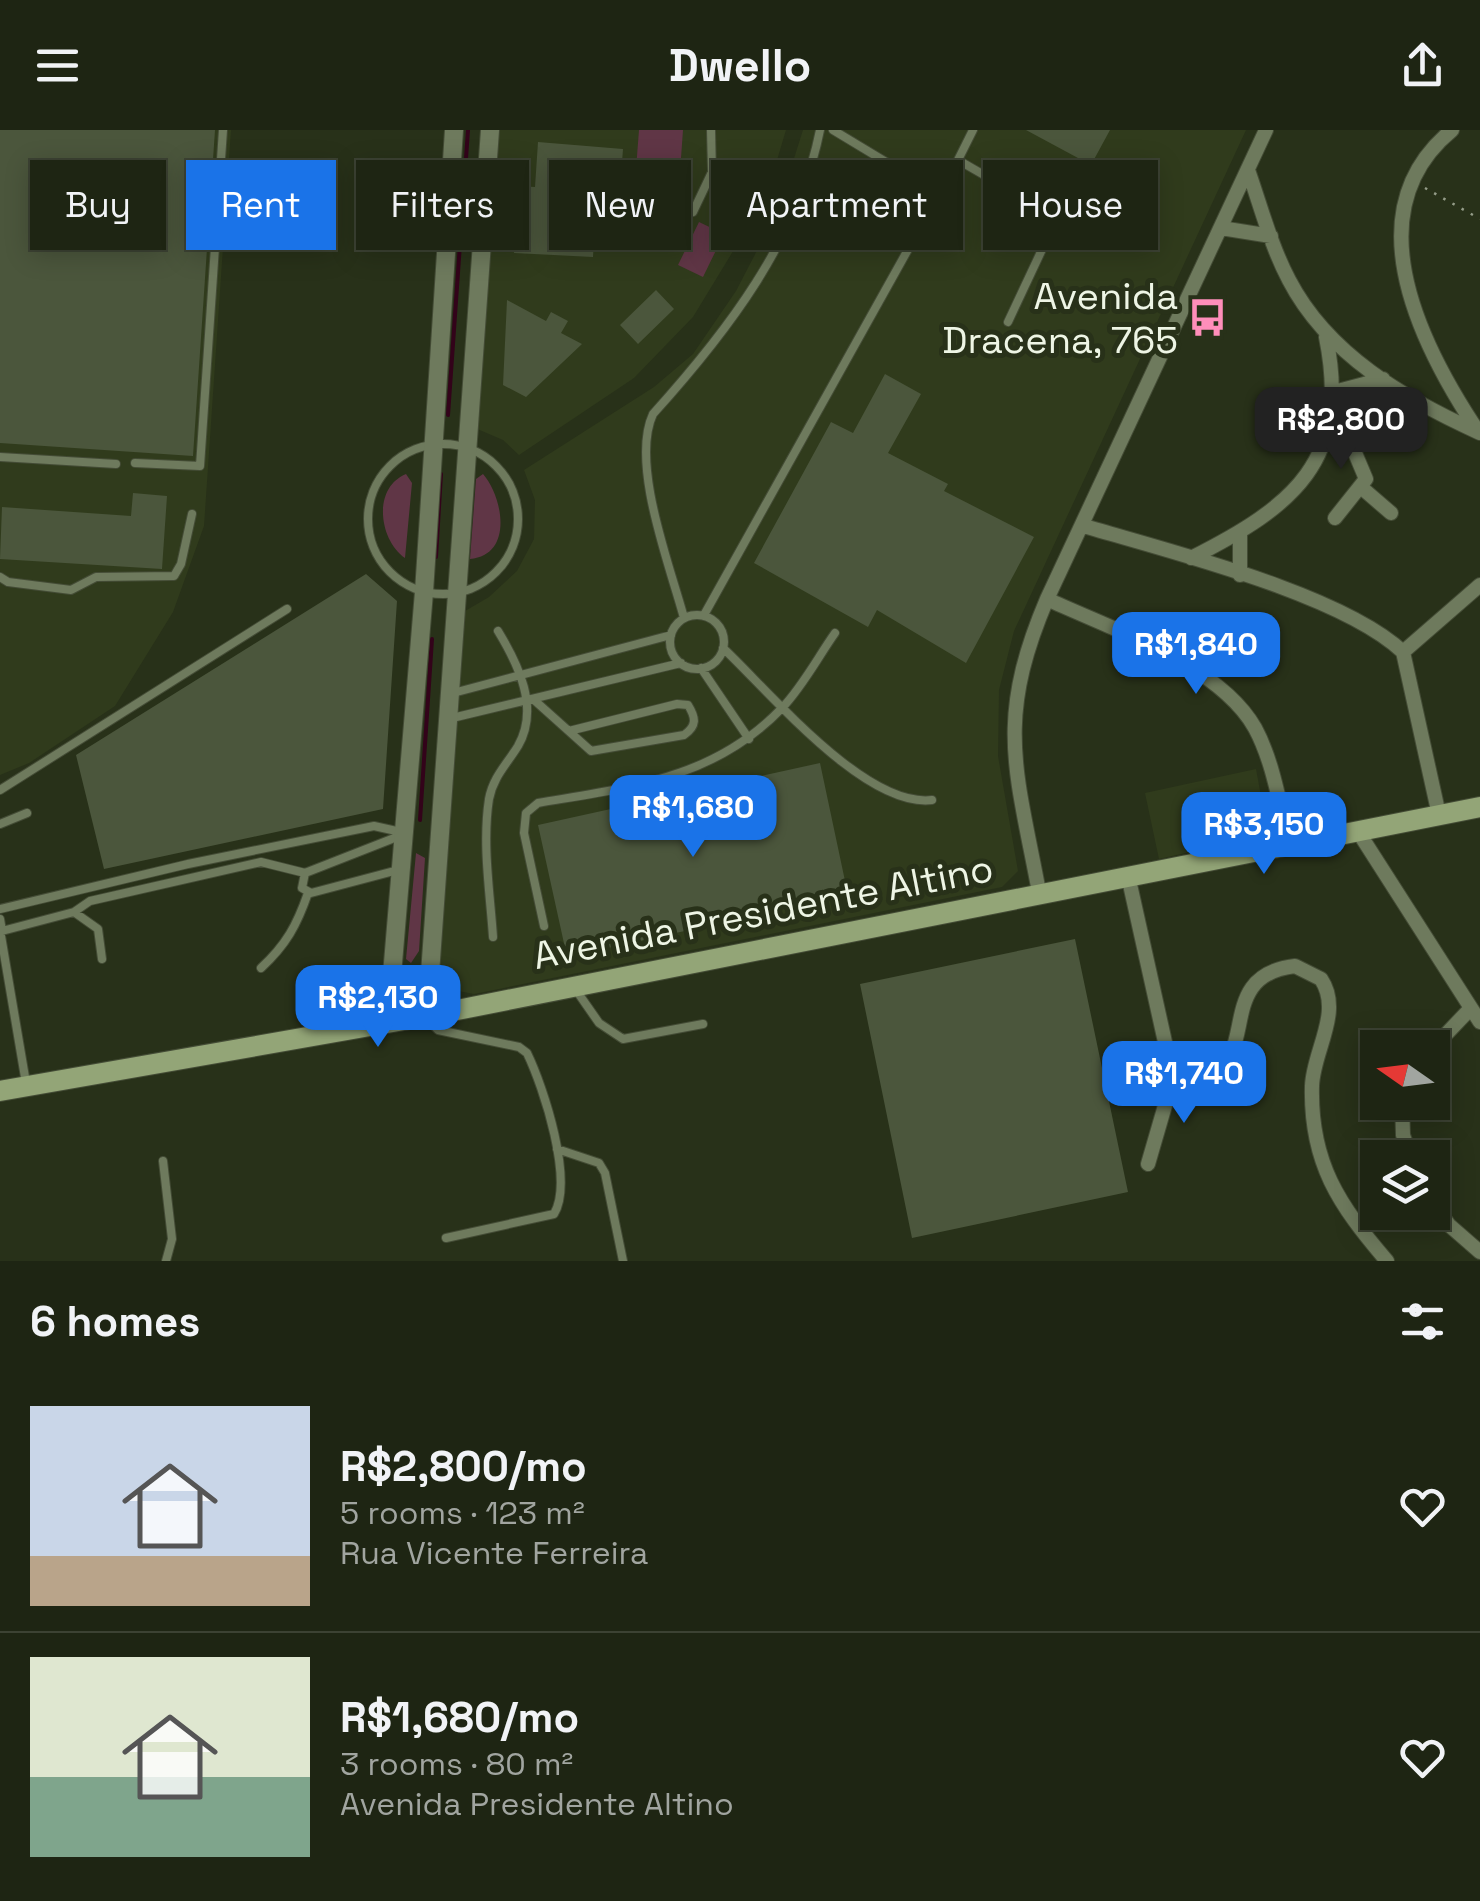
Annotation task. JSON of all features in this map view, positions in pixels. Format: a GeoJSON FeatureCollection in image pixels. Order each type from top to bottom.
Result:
{"type":"FeatureCollection","features":[{"type":"Feature","properties":{"kind":"main road","name":"Avenida Presidente Altino"},"geometry":{"type":"LineString","coordinates":[[0,1091],[428,1016],[1038,892],[1129,880],[1480,807]]}},
{"type":"Feature","properties":{"kind":"street"},"geometry":{"type":"LineString","coordinates":[[388,1023],[396,966],[424,592],[454,130]]}},
{"type":"Feature","properties":{"kind":"street"},"geometry":{"type":"LineString","coordinates":[[428,1016],[490,130]]}},
{"type":"Feature","properties":{"kind":"street"},"geometry":{"type":"LineString","coordinates":[[1038,892],[1014,769],[1012,732],[1021,666],[1047,598],[1266,130]]}},
{"type":"Feature","properties":{"kind":"street"},"geometry":{"type":"LineString","coordinates":[[1452,130],[1410,180],[1400,242],[1412,300],[1452,392],[1480,434]]}},
{"type":"Feature","properties":{"kind":"street"},"geometry":{"type":"LineString","coordinates":[[1248,170],[1290,283],[1326,337],[1383,379],[1480,434]]}},
{"type":"Feature","properties":{"kind":"street"},"geometry":{"type":"LineString","coordinates":[[1222,228],[1270,236]]}},
{"type":"Feature","properties":{"kind":"street"},"geometry":{"type":"LineString","coordinates":[[1190,558],[1258,522],[1308,471],[1332,421],[1334,392],[1326,337]]}},
{"type":"Feature","properties":{"kind":"street"},"geometry":{"type":"LineString","coordinates":[[1334,392],[1383,379]]}},
{"type":"Feature","properties":{"kind":"street"},"geometry":{"type":"LineString","coordinates":[[1332,421],[1350,441],[1366,472],[1362,488],[1335,518]]}},
{"type":"Feature","properties":{"kind":"street"},"geometry":{"type":"LineString","coordinates":[[1362,488],[1391,513]]}},
{"type":"Feature","properties":{"kind":"street"},"geometry":{"type":"LineString","coordinates":[[1084,526],[1307,599],[1388,638],[1404,652],[1439,815]]}},
{"type":"Feature","properties":{"kind":"street"},"geometry":{"type":"LineString","coordinates":[[1240,533],[1240,575]]}},
{"type":"Feature","properties":{"kind":"street"},"geometry":{"type":"LineString","coordinates":[[1404,652],[1480,585]]}},
{"type":"Feature","properties":{"kind":"street"},"geometry":{"type":"LineString","coordinates":[[1047,598],[1179,661],[1230,697],[1257,732],[1290,846]]}},
{"type":"Feature","properties":{"kind":"street"},"geometry":{"type":"LineString","coordinates":[[1358,832],[1472,1002],[1480,1022]]}},
{"type":"Feature","properties":{"kind":"street"},"geometry":{"type":"LineString","coordinates":[[406,833],[439,834]]}},
{"type":"Feature","properties":{"kind":"street"},"geometry":{"type":"LineString","coordinates":[[1129,880],[1173,1078],[1148,1164]]}},
{"type":"Feature","properties":{"kind":"street"},"geometry":{"type":"LineString","coordinates":[[396,966],[430,967]]}},
{"type":"Feature","properties":{"kind":"street"},"geometry":{"type":"LineString","coordinates":[[1173,1078],[1214,1072],[1224,1062],[1246,994],[1255,983],[1284,968],[1302,967],[1316,974],[1329,1000],[1312,1085],[1320,1160],[1338,1198],[1387,1261]]}},
{"type":"Feature","properties":{"kind":"street"},"geometry":{"type":"LineString","coordinates":[[1448,1030],[1472,1002]]}},
{"type":"Feature","properties":{"kind":"street"},"geometry":{"type":"LineString","coordinates":[[1450,1226],[1480,1252]]}},
{"type":"Feature","properties":{"kind":"lane"},"geometry":{"type":"LineString","coordinates":[[135,463],[200,466],[223,130]]}},
{"type":"Feature","properties":{"kind":"lane"},"geometry":{"type":"LineString","coordinates":[[693,212],[712,172],[712,130]]}},
{"type":"Feature","properties":{"kind":"lane"},"geometry":{"type":"LineString","coordinates":[[684,618],[647,469],[646,429],[654,414],[729,327],[751,292],[798,203],[820,130]]}},
{"type":"Feature","properties":{"kind":"lane"},"geometry":{"type":"LineString","coordinates":[[833,130],[883,160]]}},
{"type":"Feature","properties":{"kind":"lane"},"geometry":{"type":"LineString","coordinates":[[958,160],[972,130]]}},
{"type":"Feature","properties":{"kind":"lane"},"geometry":{"type":"LineString","coordinates":[[963,163],[1048,212],[1054,224],[1008,322]]}},
{"type":"Feature","properties":{"kind":"lane"},"geometry":{"type":"LineString","coordinates":[[704,616],[908,250]]}},
{"type":"Feature","properties":{"kind":"lane"},"geometry":{"type":"LineString","coordinates":[[432,444],[467,448],[494,464],[506,480],[517,519],[514,540],[500,566],[476,586],[457,592],[424,592],[399,580],[385,567],[372,543],[368,515],[384,472],[406,454],[432,444]]}},
{"type":"Feature","properties":{"kind":"lane"},"geometry":{"type":"LineString","coordinates":[[0,457],[116,464]]}},
{"type":"Feature","properties":{"kind":"lane"},"geometry":{"type":"LineString","coordinates":[[0,577],[8,582],[71,590],[96,577],[174,576],[181,564],[192,514]]}},
{"type":"Feature","properties":{"kind":"lane"},"geometry":{"type":"LineString","coordinates":[[0,790],[288,609]]}},
{"type":"Feature","properties":{"kind":"lane"},"geometry":{"type":"LineString","coordinates":[[450,694],[671,635],[684,618],[704,616],[721,628],[723,648],[719,658],[701,668]]}},
{"type":"Feature","properties":{"kind":"lane"},"geometry":{"type":"LineString","coordinates":[[494,937],[488,860],[489,798],[502,766],[523,734],[530,700],[498,631]]}},
{"type":"Feature","properties":{"kind":"lane"},"geometry":{"type":"LineString","coordinates":[[544,926],[524,833],[526,813],[538,803],[685,774],[749,738],[785,706],[835,632]]}},
{"type":"Feature","properties":{"kind":"lane"},"geometry":{"type":"LineString","coordinates":[[671,635],[674,655],[681,663]]}},
{"type":"Feature","properties":{"kind":"lane"},"geometry":{"type":"LineString","coordinates":[[723,648],[785,706],[797,727],[847,766],[901,797],[932,800]]}},
{"type":"Feature","properties":{"kind":"lane"},"geometry":{"type":"LineString","coordinates":[[448,719],[681,663],[701,668],[749,738]]}},
{"type":"Feature","properties":{"kind":"lane"},"geometry":{"type":"LineString","coordinates":[[530,700],[582,746],[601,752],[684,735],[694,724],[695,716],[688,705],[677,704],[569,731]]}},
{"type":"Feature","properties":{"kind":"lane"},"geometry":{"type":"LineString","coordinates":[[0,824],[27,813]]}},
{"type":"Feature","properties":{"kind":"lane"},"geometry":{"type":"LineString","coordinates":[[0,909],[188,864],[374,826],[406,833]]}},
{"type":"Feature","properties":{"kind":"lane"},"geometry":{"type":"LineString","coordinates":[[1,930],[74,912],[90,901],[260,862],[305,873],[384,846],[406,833]]}},
{"type":"Feature","properties":{"kind":"lane"},"geometry":{"type":"LineString","coordinates":[[308,893],[403,869]]}},
{"type":"Feature","properties":{"kind":"lane"},"geometry":{"type":"LineString","coordinates":[[305,873],[302,888],[308,893]]}},
{"type":"Feature","properties":{"kind":"lane"},"geometry":{"type":"LineString","coordinates":[[262,968],[290,937],[308,893]]}},
{"type":"Feature","properties":{"kind":"lane"},"geometry":{"type":"LineString","coordinates":[[74,912],[98,929],[102,958]]}},
{"type":"Feature","properties":{"kind":"lane"},"geometry":{"type":"LineString","coordinates":[[0,919],[26,1088]]}},
{"type":"Feature","properties":{"kind":"lane"},"geometry":{"type":"LineString","coordinates":[[574,986],[599,1023],[622,1039],[703,1024]]}},
{"type":"Feature","properties":{"kind":"lane"},"geometry":{"type":"LineString","coordinates":[[428,1016],[428,1024],[438,1030],[519,1047],[527,1053],[556,1149],[564,1191],[554,1214],[446,1238]]}},
{"type":"Feature","properties":{"kind":"lane"},"geometry":{"type":"LineString","coordinates":[[556,1149],[598,1163],[605,1173],[623,1261]]}},
{"type":"Feature","properties":{"kind":"lane"},"geometry":{"type":"LineString","coordinates":[[163,1161],[172,1239],[166,1261]]}},
{"type":"Feature","properties":{"kind":"path"},"geometry":{"type":"LineString","coordinates":[[1410,180],[1480,219]]}},
{"type":"Feature","properties":{"kind":"shaded area"},"geometry":{"type":"Polygon","coordinates":[[[0,130],[231,130],[229,160],[186,160],[186,250],[223,250],[204,526],[173,612],[115,706],[29,763],[0,775],[0,130]]]}},
{"type":"Feature","properties":{"kind":"shaded area"},"geometry":{"type":"Polygon","coordinates":[[[497,130],[786,130],[777,160],[711,160],[711,250],[734,250],[693,317],[634,378],[519,455],[503,440],[475,428],[488,250],[529,250],[529,160],[495,160],[497,130]]]}},
{"type":"Feature","properties":{"kind":"shaded area"},"geometry":{"type":"Polygon","coordinates":[[[639,130],[683,130],[681,160],[637,160],[639,130]]]}},
{"type":"Feature","properties":{"kind":"shaded area"},"geometry":{"type":"Polygon","coordinates":[[[803,130],[1246,130],[1014,631],[999,690],[998,756],[1018,871],[1002,887],[474,994],[448,989],[437,966],[460,614],[489,597],[517,571],[534,539],[535,500],[524,470],[654,387],[693,354],[736,291],[757,250],[963,250],[963,160],[793,160],[803,130]]]}},
{"type":"Feature","properties":{"kind":"shaded area"},"geometry":{"type":"Polygon","coordinates":[[[699,222],[711,228],[711,250],[716,250],[703,277],[678,265],[685,250],[691,250],[691,238],[699,222]]]}},
{"type":"Feature","properties":{"kind":"shaded area"},"geometry":{"type":"Polygon","coordinates":[[[406,474],[412,483],[405,558],[389,539],[383,514],[388,490],[406,474]]]}},
{"type":"Feature","properties":{"kind":"shaded area"},"geometry":{"type":"Polygon","coordinates":[[[483,474],[496,496],[499,536],[484,555],[470,559],[476,479],[483,474]]]}},
{"type":"Feature","properties":{"kind":"shaded area"},"geometry":{"type":"Polygon","coordinates":[[[1256,769],[1268,834],[1159,859],[1145,793],[1256,769]]]}},
{"type":"Feature","properties":{"kind":"shaded area"},"geometry":{"type":"Polygon","coordinates":[[[416,853],[425,858],[419,951],[411,963],[406,959],[416,853]]]}},
{"type":"Feature","properties":{"kind":"building"},"geometry":{"type":"Polygon","coordinates":[[[0,130],[215,130],[213,160],[186,160],[186,250],[207,250],[193,456],[0,443],[0,130]]]}},
{"type":"Feature","properties":{"kind":"building"},"geometry":{"type":"Polygon","coordinates":[[[1026,130],[1110,130],[1094,160],[1082,160],[1026,130]]]}},
{"type":"Feature","properties":{"kind":"building"},"geometry":{"type":"Polygon","coordinates":[[[538,142],[623,149],[622,160],[549,160],[549,250],[593,250],[593,257],[514,253],[529,250],[529,187],[535,187],[538,142]]]}},
{"type":"Feature","properties":{"kind":"building"},"geometry":{"type":"Polygon","coordinates":[[[656,290],[674,309],[638,344],[620,325],[656,290]]]}},
{"type":"Feature","properties":{"kind":"building"},"geometry":{"type":"Polygon","coordinates":[[[507,300],[546,321],[551,312],[568,321],[561,333],[582,344],[526,397],[503,385],[507,300]]]}},
{"type":"Feature","properties":{"kind":"building"},"geometry":{"type":"Polygon","coordinates":[[[885,374],[921,394],[888,453],[948,484],[944,491],[1034,537],[966,663],[877,610],[868,627],[754,563],[831,422],[853,433],[885,374]]]}},
{"type":"Feature","properties":{"kind":"building"},"geometry":{"type":"Polygon","coordinates":[[[133,493],[167,496],[162,569],[0,559],[2,507],[131,516],[133,493]]]}},
{"type":"Feature","properties":{"kind":"building"},"geometry":{"type":"Polygon","coordinates":[[[366,574],[397,601],[383,809],[104,869],[76,755],[366,574]]]}},
{"type":"Feature","properties":{"kind":"building"},"geometry":{"type":"Polygon","coordinates":[[[820,763],[848,895],[567,957],[538,825],[820,763]]]}},
{"type":"Feature","properties":{"kind":"building"},"geometry":{"type":"Polygon","coordinates":[[[1075,939],[1128,1192],[912,1238],[860,984],[1075,939]]]}},
{"type":"Feature","properties":{"kind":"waterway"},"geometry":{"type":"LineString","coordinates":[[448,415],[468,130]]}},
{"type":"Feature","properties":{"kind":"waterway"},"geometry":{"type":"LineString","coordinates":[[436,557],[441,474]]}},
{"type":"Feature","properties":{"kind":"waterway"},"geometry":{"type":"LineString","coordinates":[[420,820],[432,639]]}},
{"type":"Feature","properties":{"kind":"place","name":"Avenida Dracena, 765"},"geometry":{"type":"Point","coordinates":[1208,318]}}]}
